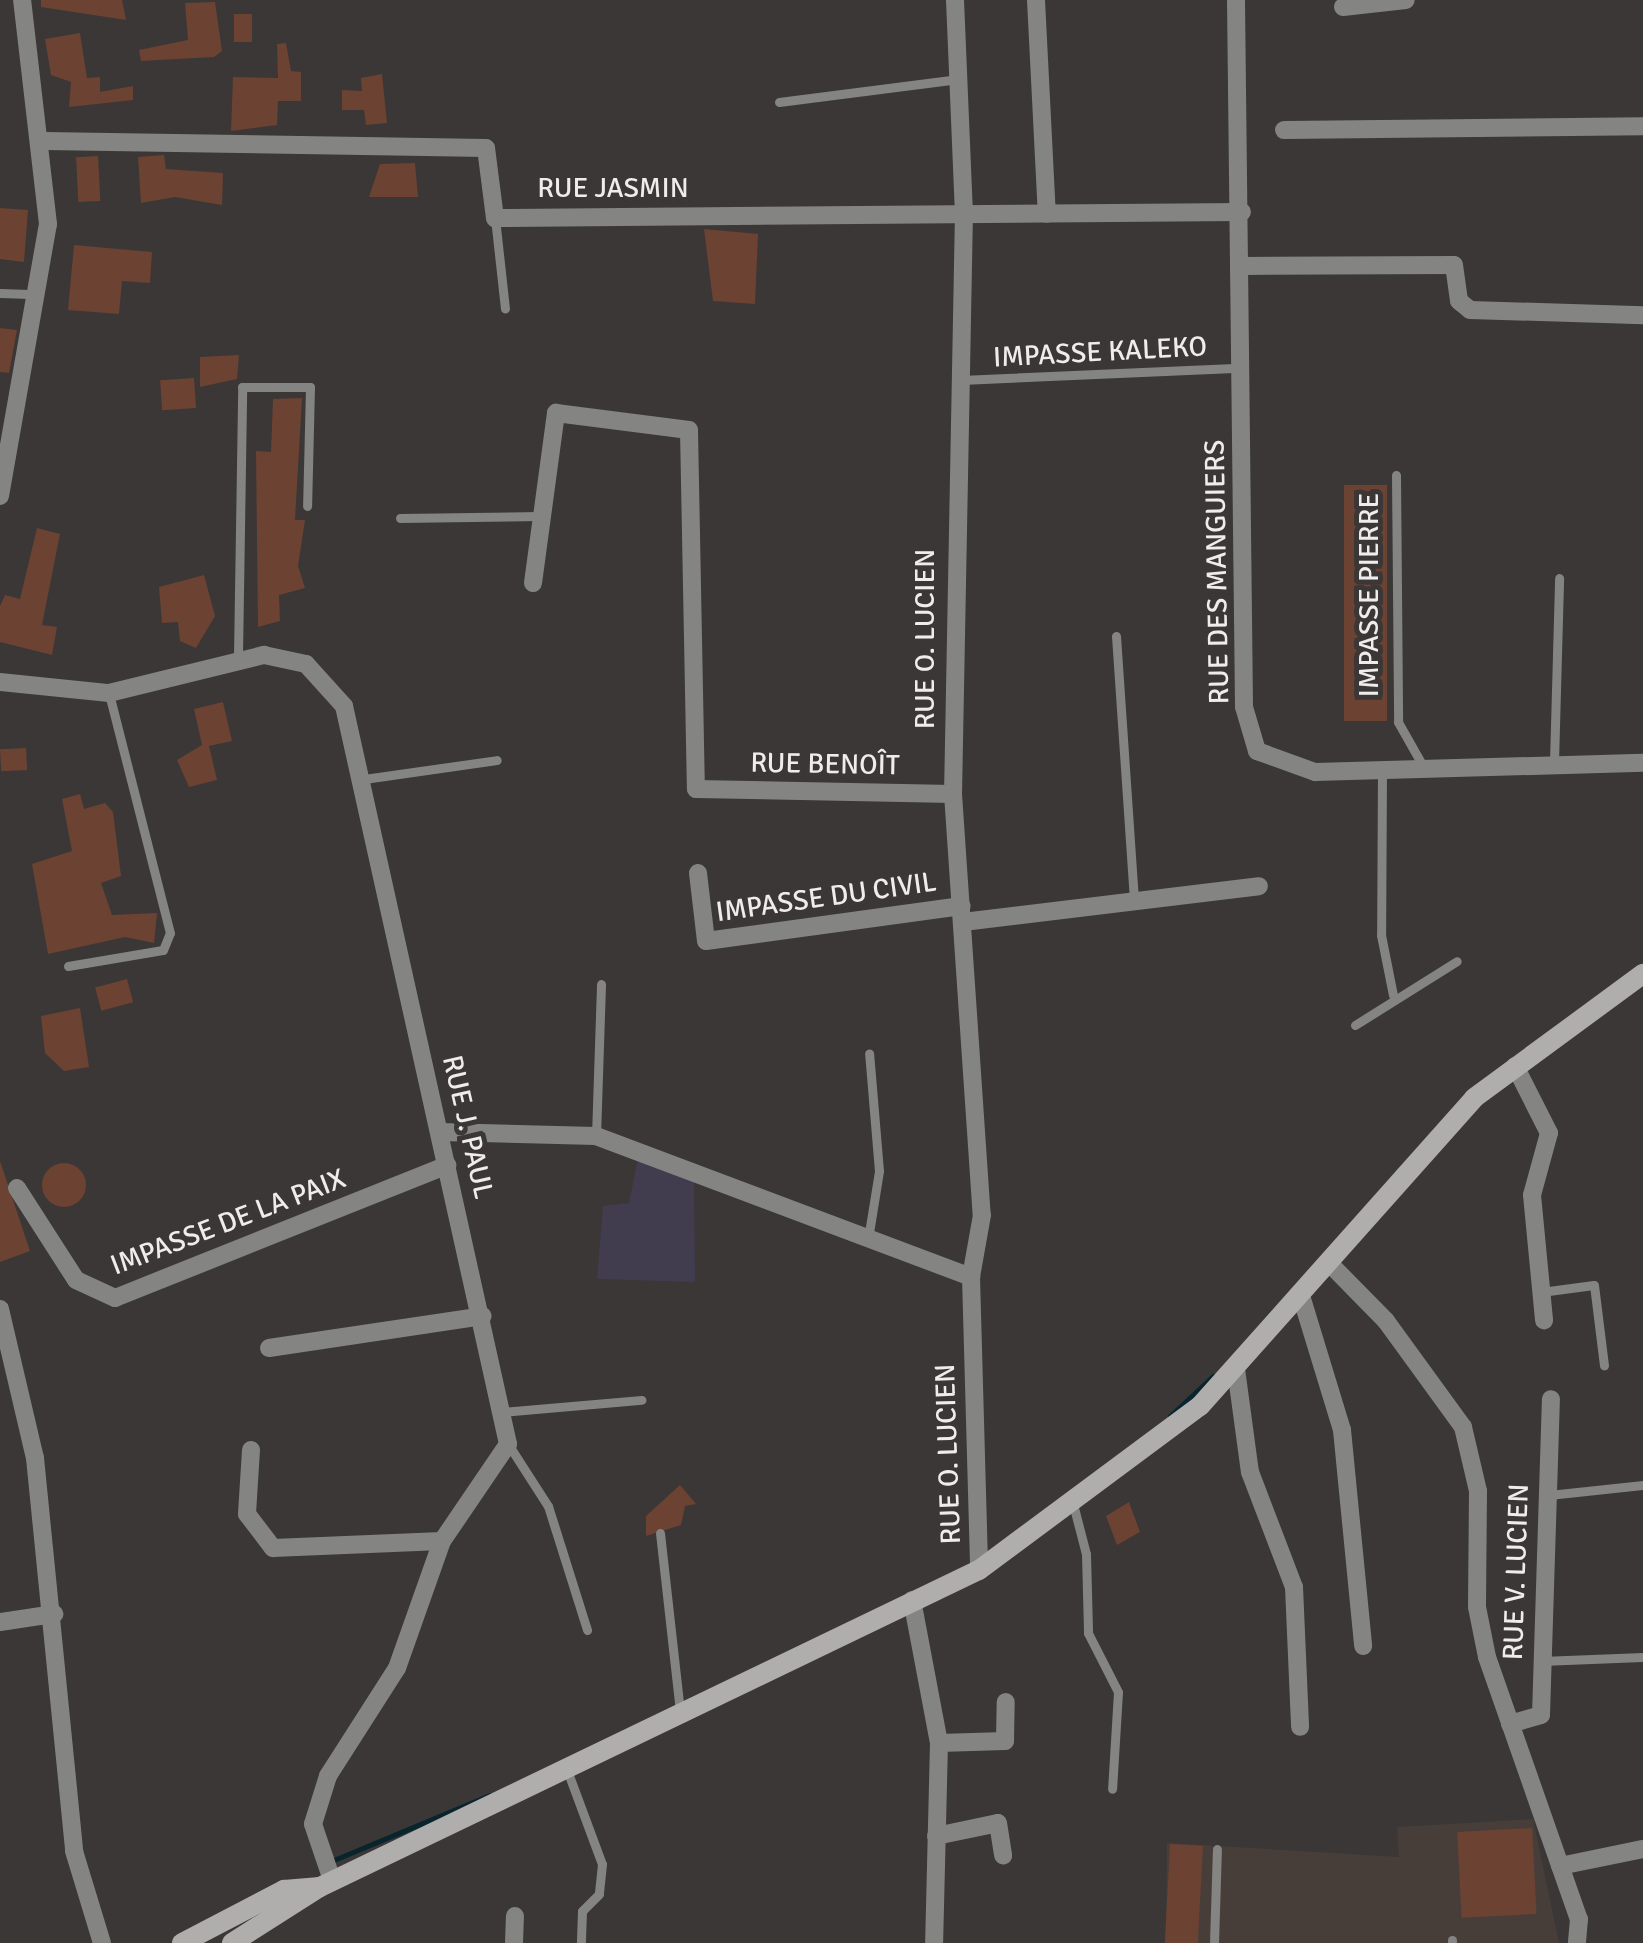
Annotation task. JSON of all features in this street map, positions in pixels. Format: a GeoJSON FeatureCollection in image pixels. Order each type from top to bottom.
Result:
{"type":"FeatureCollection","features":[{"type":"Feature","properties":{"kind":"main road"},"geometry":{"type":"LineString","coordinates":[[232,1943],[326,1884],[978,1570],[1073,1504],[1236,1369],[1332,1266],[1442,1130],[1516,1066],[1643,974]]}},
{"type":"Feature","properties":{"kind":"main road"},"geometry":{"type":"LineString","coordinates":[[182,1943],[284,1890],[326,1884]]}},
{"type":"Feature","properties":{"kind":"street"},"geometry":{"type":"LineString","coordinates":[[0,496],[38,294],[45,140],[22,0]]}},
{"type":"Feature","properties":{"kind":"street","name":"RUE O. LUCIEN"},"geometry":{"type":"LineString","coordinates":[[955,0],[964,212],[954,794],[982,1215],[971,1277],[978,1570]]}},
{"type":"Feature","properties":{"kind":"street"},"geometry":{"type":"LineString","coordinates":[[1036,0],[1047,214]]}},
{"type":"Feature","properties":{"kind":"street","name":"RUE DES MANGUIERS"},"geometry":{"type":"LineString","coordinates":[[1236,0],[1243,266],[1240,368],[1244,707],[1257,750],[1315,772],[1643,762]]}},
{"type":"Feature","properties":{"kind":"street"},"geometry":{"type":"LineString","coordinates":[[1343,7],[1406,0]]}},
{"type":"Feature","properties":{"kind":"street"},"geometry":{"type":"LineString","coordinates":[[1284,130],[1643,126]]}},
{"type":"Feature","properties":{"kind":"street"},"geometry":{"type":"LineString","coordinates":[[45,140],[486,148],[495,218]]}},
{"type":"Feature","properties":{"kind":"street","name":"RUE JASMIN"},"geometry":{"type":"LineString","coordinates":[[495,218],[1242,212]]}},
{"type":"Feature","properties":{"kind":"street"},"geometry":{"type":"LineString","coordinates":[[1243,266],[1454,265],[1459,301],[1470,310],[1643,315]]}},
{"type":"Feature","properties":{"kind":"street","name":"RUE BENOÎT"},"geometry":{"type":"LineString","coordinates":[[540,516],[556,414],[689,430],[696,789],[954,794]]}},
{"type":"Feature","properties":{"kind":"street"},"geometry":{"type":"LineString","coordinates":[[533,583],[540,516]]}},
{"type":"Feature","properties":{"kind":"street","name":"RUE J. PAUL"},"geometry":{"type":"LineString","coordinates":[[0,682],[109,693],[238,656],[287,658],[323,676],[344,706],[364,779],[508,1444]]}},
{"type":"Feature","properties":{"kind":"street","name":"IMPASSE DU CIVIL"},"geometry":{"type":"LineString","coordinates":[[698,873],[706,941],[962,914]]}},
{"type":"Feature","properties":{"kind":"street"},"geometry":{"type":"LineString","coordinates":[[962,914],[1134,902],[1259,886]]}},
{"type":"Feature","properties":{"kind":"street"},"geometry":{"type":"LineString","coordinates":[[1516,1066],[1549,1132],[1532,1195],[1544,1320]]}},
{"type":"Feature","properties":{"kind":"street"},"geometry":{"type":"LineString","coordinates":[[440,1132],[596,1136],[868,1244],[971,1277]]}},
{"type":"Feature","properties":{"kind":"street","name":"IMPASSE DE LA PAIX"},"geometry":{"type":"LineString","coordinates":[[17,1188],[76,1280],[116,1298],[448,1165]]}},
{"type":"Feature","properties":{"kind":"street"},"geometry":{"type":"LineString","coordinates":[[1332,1266],[1386,1321],[1464,1427],[1478,1491],[1477,1607],[1510,1724],[1560,1866],[1577,1943]]}},
{"type":"Feature","properties":{"kind":"street"},"geometry":{"type":"LineString","coordinates":[[1302,1299],[1345,1447],[1363,1646]]}},
{"type":"Feature","properties":{"kind":"street"},"geometry":{"type":"LineString","coordinates":[[0,1310],[35,1458],[54,1614],[74,1851],[102,1943]]}},
{"type":"Feature","properties":{"kind":"street"},"geometry":{"type":"LineString","coordinates":[[269,1348],[483,1316]]}},
{"type":"Feature","properties":{"kind":"street"},"geometry":{"type":"LineString","coordinates":[[1236,1369],[1250,1472],[1294,1587],[1300,1727]]}},
{"type":"Feature","properties":{"kind":"street","name":"RUE V. LUCIEN"},"geometry":{"type":"LineString","coordinates":[[1510,1724],[1541,1715],[1538,1661],[1552,1399]]}},
{"type":"Feature","properties":{"kind":"street"},"geometry":{"type":"LineString","coordinates":[[326,1884],[315,1841],[318,1802],[397,1668],[442,1540],[508,1444]]}},
{"type":"Feature","properties":{"kind":"street"},"geometry":{"type":"LineString","coordinates":[[251,1450],[247,1514],[273,1548],[442,1540]]}},
{"type":"Feature","properties":{"kind":"street"},"geometry":{"type":"LineString","coordinates":[[912,1600],[940,1743],[934,1943]]}},
{"type":"Feature","properties":{"kind":"street"},"geometry":{"type":"LineString","coordinates":[[0,1622],[54,1614]]}},
{"type":"Feature","properties":{"kind":"street"},"geometry":{"type":"LineString","coordinates":[[940,1743],[1005,1742],[1006,1702]]}},
{"type":"Feature","properties":{"kind":"street"},"geometry":{"type":"LineString","coordinates":[[936,1836],[998,1823],[1003,1856]]}},
{"type":"Feature","properties":{"kind":"street"},"geometry":{"type":"LineString","coordinates":[[1560,1866],[1643,1849]]}},
{"type":"Feature","properties":{"kind":"street"},"geometry":{"type":"LineString","coordinates":[[514,1943],[516,1916]]}},
{"type":"Feature","properties":{"kind":"lane"},"geometry":{"type":"LineString","coordinates":[[779,102],[959,79]]}},
{"type":"Feature","properties":{"kind":"lane"},"geometry":{"type":"LineString","coordinates":[[495,218],[505,308]]}},
{"type":"Feature","properties":{"kind":"lane"},"geometry":{"type":"LineString","coordinates":[[0,293],[38,294]]}},
{"type":"Feature","properties":{"kind":"lane","name":"IMPASSE KALEKO"},"geometry":{"type":"LineString","coordinates":[[961,380],[1240,368]]}},
{"type":"Feature","properties":{"kind":"lane"},"geometry":{"type":"LineString","coordinates":[[238,656],[242,386],[310,388],[307,506]]}},
{"type":"Feature","properties":{"kind":"lane","name":"IMPASSE PIERRE"},"geometry":{"type":"LineString","coordinates":[[1396,475],[1398,722],[1424,768]]}},
{"type":"Feature","properties":{"kind":"lane"},"geometry":{"type":"LineString","coordinates":[[400,518],[540,516]]}},
{"type":"Feature","properties":{"kind":"lane"},"geometry":{"type":"LineString","coordinates":[[1554,762],[1559,578]]}},
{"type":"Feature","properties":{"kind":"lane"},"geometry":{"type":"LineString","coordinates":[[1116,636],[1134,902]]}},
{"type":"Feature","properties":{"kind":"lane"},"geometry":{"type":"LineString","coordinates":[[68,966],[163,950],[170,933],[109,693]]}},
{"type":"Feature","properties":{"kind":"lane"},"geometry":{"type":"LineString","coordinates":[[364,779],[497,760]]}},
{"type":"Feature","properties":{"kind":"lane"},"geometry":{"type":"LineString","coordinates":[[1382,770],[1380,935],[1392,994]]}},
{"type":"Feature","properties":{"kind":"lane"},"geometry":{"type":"LineString","coordinates":[[1356,1026],[1392,994],[1456,960]]}},
{"type":"Feature","properties":{"kind":"lane"},"geometry":{"type":"LineString","coordinates":[[596,1136],[601,984]]}},
{"type":"Feature","properties":{"kind":"lane"},"geometry":{"type":"LineString","coordinates":[[868,1244],[879,1171],[869,1053]]}},
{"type":"Feature","properties":{"kind":"lane"},"geometry":{"type":"LineString","coordinates":[[1542,1292],[1594,1286],[1604,1365]]}},
{"type":"Feature","properties":{"kind":"lane"},"geometry":{"type":"LineString","coordinates":[[503,1412],[641,1400]]}},
{"type":"Feature","properties":{"kind":"lane"},"geometry":{"type":"LineString","coordinates":[[508,1444],[548,1506],[587,1630]]}},
{"type":"Feature","properties":{"kind":"lane"},"geometry":{"type":"LineString","coordinates":[[1546,1495],[1643,1485]]}},
{"type":"Feature","properties":{"kind":"lane"},"geometry":{"type":"LineString","coordinates":[[1073,1504],[1086,1554],[1088,1633],[1118,1692],[1112,1789]]}},
{"type":"Feature","properties":{"kind":"lane"},"geometry":{"type":"LineString","coordinates":[[660,1533],[680,1711]]}},
{"type":"Feature","properties":{"kind":"lane"},"geometry":{"type":"LineString","coordinates":[[1538,1661],[1643,1657]]}},
{"type":"Feature","properties":{"kind":"lane"},"geometry":{"type":"LineString","coordinates":[[565,1767],[602,1864],[599,1894],[582,1910],[581,1943]]}},
{"type":"Feature","properties":{"kind":"lane"},"geometry":{"type":"LineString","coordinates":[[1214,1943],[1217,1850]]}},
{"type":"Feature","properties":{"kind":"shaded area"},"geometry":{"type":"Polygon","coordinates":[[[639,1153],[694,1169],[695,1282],[597,1279],[603,1206],[629,1203],[639,1153]]]}},
{"type":"Feature","properties":{"kind":"shaded area"},"geometry":{"type":"Polygon","coordinates":[[[1533,1819],[1559,1943],[1166,1943],[1167,1843],[1399,1857],[1397,1827],[1533,1819]]]}},
{"type":"Feature","properties":{"kind":"building"},"geometry":{"type":"Polygon","coordinates":[[[41,0],[122,0],[126,20],[41,7],[41,0]]]}},
{"type":"Feature","properties":{"kind":"building"},"geometry":{"type":"Polygon","coordinates":[[[215,2],[222,51],[214,57],[141,61],[139,50],[188,40],[185,3],[215,2]]]}},
{"type":"Feature","properties":{"kind":"building"},"geometry":{"type":"Polygon","coordinates":[[[234,14],[252,14],[252,42],[234,42],[234,14]]]}},
{"type":"Feature","properties":{"kind":"building"},"geometry":{"type":"Polygon","coordinates":[[[80,33],[87,78],[100,77],[100,92],[133,86],[133,100],[69,107],[71,82],[51,75],[45,39],[80,33]]]}},
{"type":"Feature","properties":{"kind":"building"},"geometry":{"type":"Polygon","coordinates":[[[286,43],[291,71],[301,72],[301,101],[278,101],[277,125],[231,131],[233,77],[278,78],[277,44],[286,43]]]}},
{"type":"Feature","properties":{"kind":"building"},"geometry":{"type":"Polygon","coordinates":[[[382,74],[387,123],[366,125],[364,110],[342,110],[342,90],[362,91],[361,78],[382,74]]]}},
{"type":"Feature","properties":{"kind":"building"},"geometry":{"type":"Polygon","coordinates":[[[164,155],[166,169],[223,173],[222,205],[175,197],[141,203],[138,157],[164,155]]]}},
{"type":"Feature","properties":{"kind":"building"},"geometry":{"type":"Polygon","coordinates":[[[98,156],[100,201],[78,202],[76,157],[98,156]]]}},
{"type":"Feature","properties":{"kind":"building"},"geometry":{"type":"Polygon","coordinates":[[[415,163],[418,197],[369,197],[380,164],[415,163]]]}},
{"type":"Feature","properties":{"kind":"building"},"geometry":{"type":"Polygon","coordinates":[[[0,208],[28,210],[24,262],[0,259],[0,208]]]}},
{"type":"Feature","properties":{"kind":"building"},"geometry":{"type":"Polygon","coordinates":[[[704,229],[758,234],[755,304],[713,301],[704,229]]]}},
{"type":"Feature","properties":{"kind":"building"},"geometry":{"type":"Polygon","coordinates":[[[74,245],[152,252],[150,283],[122,281],[119,314],[68,310],[74,245]]]}},
{"type":"Feature","properties":{"kind":"building"},"geometry":{"type":"Polygon","coordinates":[[[0,328],[17,330],[9,373],[0,372],[0,328]]]}},
{"type":"Feature","properties":{"kind":"building"},"geometry":{"type":"Polygon","coordinates":[[[239,355],[237,379],[200,387],[200,357],[239,355]]]}},
{"type":"Feature","properties":{"kind":"building"},"geometry":{"type":"Polygon","coordinates":[[[194,378],[196,408],[162,410],[160,380],[194,378]]]}},
{"type":"Feature","properties":{"kind":"building"},"geometry":{"type":"Polygon","coordinates":[[[302,398],[295,520],[305,520],[298,566],[305,588],[279,595],[280,621],[258,627],[256,451],[271,452],[273,399],[302,398]]]}},
{"type":"Feature","properties":{"kind":"building"},"geometry":{"type":"Polygon","coordinates":[[[1344,485],[1387,485],[1387,721],[1344,721],[1344,485]]]}},
{"type":"Feature","properties":{"kind":"building"},"geometry":{"type":"Polygon","coordinates":[[[37,528],[60,534],[42,625],[57,627],[52,655],[0,642],[0,606],[5,595],[20,599],[37,528]]]}},
{"type":"Feature","properties":{"kind":"building"},"geometry":{"type":"Polygon","coordinates":[[[204,575],[215,616],[196,648],[180,641],[178,622],[162,623],[159,587],[204,575]]]}},
{"type":"Feature","properties":{"kind":"building"},"geometry":{"type":"Polygon","coordinates":[[[223,702],[232,741],[209,746],[217,780],[189,787],[177,760],[202,745],[194,709],[223,702]]]}},
{"type":"Feature","properties":{"kind":"building"},"geometry":{"type":"Polygon","coordinates":[[[26,748],[27,770],[1,771],[0,749],[26,748]]]}},
{"type":"Feature","properties":{"kind":"building"},"geometry":{"type":"Polygon","coordinates":[[[80,794],[84,809],[105,803],[113,812],[121,876],[101,883],[112,915],[157,913],[154,943],[125,937],[48,954],[32,864],[72,851],[62,799],[80,794]]]}},
{"type":"Feature","properties":{"kind":"building"},"geometry":{"type":"Polygon","coordinates":[[[127,979],[133,1002],[101,1011],[95,988],[127,979]]]}},
{"type":"Feature","properties":{"kind":"building"},"geometry":{"type":"Polygon","coordinates":[[[80,1008],[89,1067],[64,1071],[45,1053],[41,1016],[80,1008]]]}},
{"type":"Feature","properties":{"kind":"building"},"geometry":{"type":"Polygon","coordinates":[[[0,1161],[30,1251],[0,1262],[0,1161]]]}},
{"type":"Feature","properties":{"kind":"building"},"geometry":{"type":"Polygon","coordinates":[[[64,1163],[80,1169],[86,1185],[80,1201],[64,1207],[48,1201],[42,1185],[48,1169],[64,1163]]]}},
{"type":"Feature","properties":{"kind":"building"},"geometry":{"type":"Polygon","coordinates":[[[680,1485],[696,1504],[685,1506],[681,1525],[646,1536],[646,1516],[680,1485]]]}},
{"type":"Feature","properties":{"kind":"building"},"geometry":{"type":"Polygon","coordinates":[[[1129,1502],[1140,1532],[1117,1545],[1106,1516],[1129,1502]]]}},
{"type":"Feature","properties":{"kind":"building"},"geometry":{"type":"Polygon","coordinates":[[[1532,1828],[1537,1914],[1462,1918],[1457,1832],[1532,1828]]]}},
{"type":"Feature","properties":{"kind":"building"},"geometry":{"type":"Polygon","coordinates":[[[1170,1844],[1203,1846],[1198,1943],[1165,1943],[1170,1844]]]}},
{"type":"Feature","properties":{"kind":"waterway"},"geometry":{"type":"LineString","coordinates":[[1170,1416],[1213,1376]]}},
{"type":"Feature","properties":{"kind":"waterway"},"geometry":{"type":"LineString","coordinates":[[329,1862],[490,1795]]}}]}
